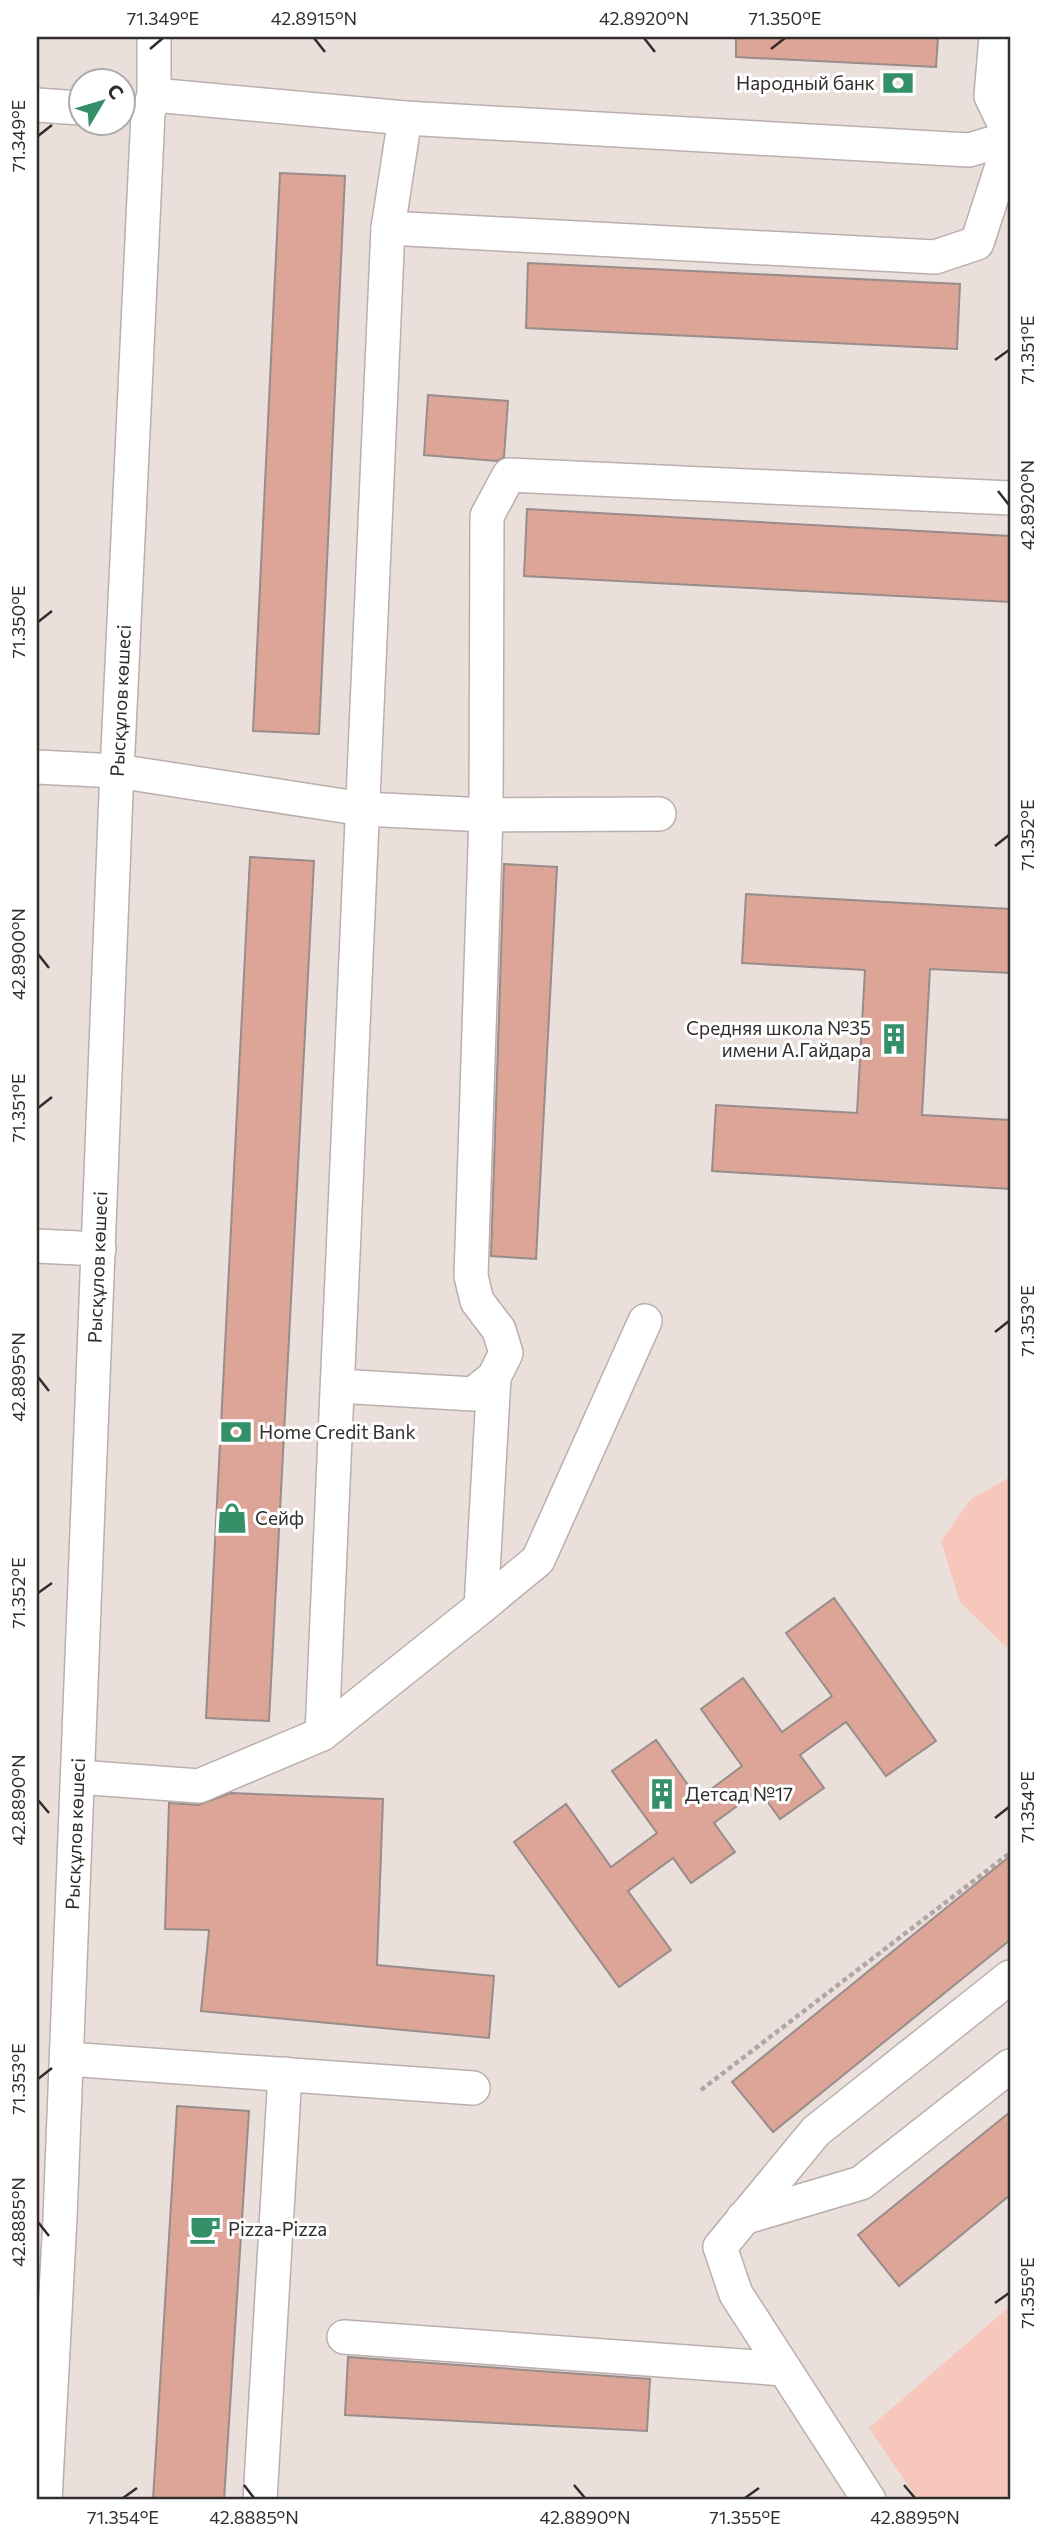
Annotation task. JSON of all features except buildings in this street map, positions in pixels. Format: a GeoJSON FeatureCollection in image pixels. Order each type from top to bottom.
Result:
{"type":"FeatureCollection","features":[{"type":"Feature","properties":{"kind":"street","name":"Рысқұлов көшесі"},"geometry":{"type":"LineString","coordinates":[[45,2500],[49,2218],[67,2059],[141,107],[154,37]]}},
{"type":"Feature","properties":{"kind":"street"},"geometry":{"type":"LineString","coordinates":[[388,228],[935,257],[977,243],[1010,138],[991,96],[996,37]]}},
{"type":"Feature","properties":{"kind":"street"},"geometry":{"type":"LineString","coordinates":[[37,105],[66,107]]}},
{"type":"Feature","properties":{"kind":"street"},"geometry":{"type":"LineString","coordinates":[[141,107],[405,118],[969,150],[1010,138]]}},
{"type":"Feature","properties":{"kind":"street"},"geometry":{"type":"LineString","coordinates":[[322,1734],[388,228],[405,118]]}},
{"type":"Feature","properties":{"kind":"street"},"geometry":{"type":"LineString","coordinates":[[481,1607],[494,1377],[506,1353],[499,1330],[477,1301],[471,1276],[486,814],[487,516],[509,475],[1010,498]]}},
{"type":"Feature","properties":{"kind":"street"},"geometry":{"type":"LineString","coordinates":[[37,767],[117,771],[363,809],[486,814],[659,814]]}},
{"type":"Feature","properties":{"kind":"street"},"geometry":{"type":"LineString","coordinates":[[37,1246],[99,1249]]}},
{"type":"Feature","properties":{"kind":"street"},"geometry":{"type":"LineString","coordinates":[[78,1777],[199,1786],[322,1734],[481,1607],[538,1560],[645,1321]]}},
{"type":"Feature","properties":{"kind":"street"},"geometry":{"type":"LineString","coordinates":[[338,1386],[473,1394],[494,1377]]}},
{"type":"Feature","properties":{"kind":"street"},"geometry":{"type":"LineString","coordinates":[[870,2500],[736,2294],[720,2247],[816,2130],[1010,1976]]}},
{"type":"Feature","properties":{"kind":"street"},"geometry":{"type":"LineString","coordinates":[[67,2059],[473,2088]]}},
{"type":"Feature","properties":{"kind":"street"},"geometry":{"type":"LineString","coordinates":[[743,2218],[861,2183],[1010,2066]]}},
{"type":"Feature","properties":{"kind":"street"},"geometry":{"type":"LineString","coordinates":[[260,2500],[285,2074]]}},
{"type":"Feature","properties":{"kind":"street"},"geometry":{"type":"LineString","coordinates":[[344,2337],[784,2369]]}},
{"type":"Feature","properties":{"kind":"path"},"geometry":{"type":"LineString","coordinates":[[701,2090],[1010,1853]]}},
{"type":"Feature","properties":{"kind":"shaded area"},"geometry":{"type":"Polygon","coordinates":[[[1010,1477],[1010,1647],[1006,1647],[960,1602],[941,1541],[971,1499],[1010,1477]]]}},
{"type":"Feature","properties":{"kind":"shaded area"},"geometry":{"type":"Polygon","coordinates":[[[1010,2306],[1010,2500],[918,2500],[869,2428],[1010,2306]]]}},
{"type":"Feature","properties":{"kind":"place","name":"Народный банк"},"geometry":{"type":"Point","coordinates":[898,83]}},
{"type":"Feature","properties":{"kind":"place","name":"Средняя школа №35 имени А.Гайдара"},"geometry":{"type":"Point","coordinates":[894,1039]}},
{"type":"Feature","properties":{"kind":"place","name":"Home Credit Bank"},"geometry":{"type":"Point","coordinates":[236,1432]}},
{"type":"Feature","properties":{"kind":"place","name":"Сейф"},"geometry":{"type":"Point","coordinates":[232,1518]}},
{"type":"Feature","properties":{"kind":"place","name":"Детсад №17"},"geometry":{"type":"Point","coordinates":[662,1794]}},
{"type":"Feature","properties":{"kind":"place","name":"Pizza-Pizza"},"geometry":{"type":"Point","coordinates":[205,2229]}}]}
